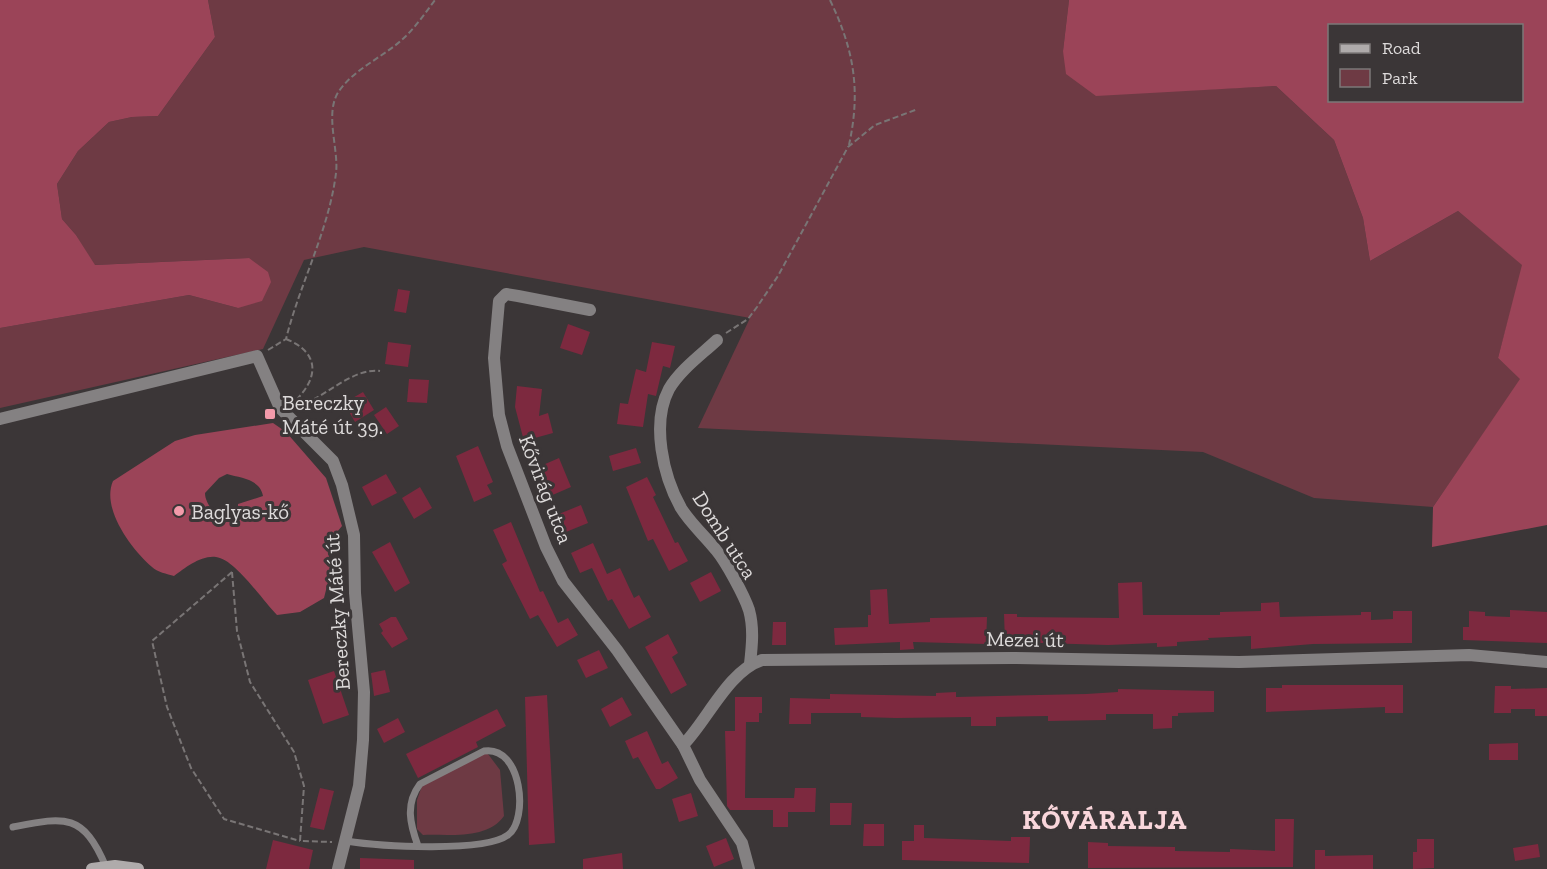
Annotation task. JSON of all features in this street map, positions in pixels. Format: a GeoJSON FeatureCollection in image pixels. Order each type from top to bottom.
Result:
{"type":"FeatureCollection","features":[{"type":"Feature","properties":{"kind":"main road"},"geometry":{"type":"LineString","coordinates":[[92,869],[106,867],[138,869]]}},
{"type":"Feature","properties":{"kind":"street","name":"Kővirág utca"},"geometry":{"type":"LineString","coordinates":[[590,310],[506,294],[502,297],[499,301],[494,358],[499,415],[526,496],[563,581],[617,650],[683,746]]}},
{"type":"Feature","properties":{"kind":"street","name":"Domb utca"},"geometry":{"type":"LineString","coordinates":[[717,340],[681,374],[669,389],[663,404],[660,438],[671,483],[682,508],[719,553],[748,609],[753,639],[750,664]]}},
{"type":"Feature","properties":{"kind":"street"},"geometry":{"type":"LineString","coordinates":[[0,419],[257,356]]}},
{"type":"Feature","properties":{"kind":"street","name":"Bereczky Máté út"},"geometry":{"type":"LineString","coordinates":[[257,356],[270,390],[282,411],[333,461],[342,485],[354,535],[355,593],[364,692],[363,740],[359,786],[338,869]]}},
{"type":"Feature","properties":{"kind":"street","name":"Mezei út"},"geometry":{"type":"LineString","coordinates":[[750,664],[797,658],[1011,658],[1239,662],[1469,655],[1547,662]]}},
{"type":"Feature","properties":{"kind":"street"},"geometry":{"type":"LineString","coordinates":[[749,869],[742,843],[700,780],[683,746],[697,731],[706,714],[750,664]]}},
{"type":"Feature","properties":{"kind":"lane"},"geometry":{"type":"LineString","coordinates":[[346,841],[373,846],[418,846],[478,844],[497,841],[514,831],[519,820],[513,766],[507,757],[493,749],[484,751],[420,784],[412,799],[410,821],[418,846]]}},
{"type":"Feature","properties":{"kind":"lane"},"geometry":{"type":"LineString","coordinates":[[13,827],[56,818],[72,822],[92,839],[106,867]]}},
{"type":"Feature","properties":{"kind":"path"},"geometry":{"type":"LineString","coordinates":[[257,356],[286,339],[296,300],[332,200],[337,165],[332,124],[338,93],[368,64],[406,37],[435,0]]}},
{"type":"Feature","properties":{"kind":"path"},"geometry":{"type":"LineString","coordinates":[[717,340],[748,319],[757,307],[783,266],[848,147],[853,127],[854,61],[830,0]]}},
{"type":"Feature","properties":{"kind":"path"},"geometry":{"type":"LineString","coordinates":[[848,147],[875,125],[918,109]]}},
{"type":"Feature","properties":{"kind":"path"},"geometry":{"type":"LineString","coordinates":[[282,411],[299,397],[312,374],[310,354],[303,347],[286,339]]}},
{"type":"Feature","properties":{"kind":"path"},"geometry":{"type":"LineString","coordinates":[[282,411],[325,395],[362,372],[380,371]]}},
{"type":"Feature","properties":{"kind":"path"},"geometry":{"type":"LineString","coordinates":[[300,842],[304,786],[294,752],[250,682],[237,631],[232,572],[152,641],[167,707],[191,768],[224,819],[300,842],[346,841]]}},
{"type":"Feature","properties":{"kind":"green space"},"geometry":{"type":"Polygon","coordinates":[[[208,0],[1069,0],[1063,51],[1172,91],[1276,86],[1334,140],[1363,218],[1370,261],[1458,211],[1523,265],[1498,358],[1521,379],[1433,507],[1314,498],[1203,452],[698,428],[750,318],[364,247],[304,260],[263,349],[0,408],[0,328],[189,295],[238,308],[249,258],[94,265],[76,235],[62,219],[57,184],[78,151],[109,122],[132,117],[158,116],[215,37],[208,0]]]}},
{"type":"Feature","properties":{"kind":"green space"},"geometry":{"type":"Polygon","coordinates":[[[475,754],[488,754],[500,770],[504,816],[497,824],[478,832],[423,835],[417,829],[417,800],[423,783],[475,754]]]}},
{"type":"Feature","properties":{"kind":"shaded area"},"geometry":{"type":"Polygon","coordinates":[[[0,0],[208,0],[215,37],[158,116],[132,117],[109,122],[78,151],[57,184],[62,219],[76,235],[95,265],[249,258],[268,272],[271,282],[262,301],[238,308],[189,295],[0,328],[0,0]]]}},
{"type":"Feature","properties":{"kind":"shaded area"},"geometry":{"type":"Polygon","coordinates":[[[1069,0],[1547,0],[1547,525],[1432,547],[1433,507],[1520,379],[1498,358],[1522,265],[1458,211],[1370,261],[1363,218],[1334,140],[1276,86],[1096,96],[1066,74],[1063,51],[1069,0]]]}},
{"type":"Feature","properties":{"kind":"shaded area"},"geometry":{"type":"Polygon","coordinates":[[[273,423],[286,432],[326,478],[342,526],[327,544],[331,570],[324,598],[300,612],[277,615],[240,573],[224,559],[205,558],[174,576],[154,569],[135,550],[120,527],[111,503],[110,492],[113,481],[175,441],[195,435],[273,423]],[[227,474],[219,478],[205,493],[212,509],[226,520],[238,511],[238,504],[263,496],[254,483],[227,474]]]}},
{"type":"Feature","properties":{"kind":"building"},"geometry":{"type":"Polygon","coordinates":[[[398,289],[410,291],[406,313],[394,311],[398,289]]]}},
{"type":"Feature","properties":{"kind":"building"},"geometry":{"type":"Polygon","coordinates":[[[568,324],[590,332],[582,355],[560,348],[568,324]]]}},
{"type":"Feature","properties":{"kind":"building"},"geometry":{"type":"Polygon","coordinates":[[[388,342],[411,345],[408,367],[385,364],[388,342]]]}},
{"type":"Feature","properties":{"kind":"building"},"geometry":{"type":"Polygon","coordinates":[[[652,342],[675,346],[670,368],[663,366],[656,396],[648,394],[643,427],[617,424],[620,403],[628,404],[636,369],[646,372],[652,342]]]}},
{"type":"Feature","properties":{"kind":"building"},"geometry":{"type":"Polygon","coordinates":[[[409,379],[429,380],[427,403],[407,402],[409,379]]]}},
{"type":"Feature","properties":{"kind":"building"},"geometry":{"type":"Polygon","coordinates":[[[517,386],[542,389],[539,416],[548,413],[553,433],[524,441],[515,407],[517,386]]]}},
{"type":"Feature","properties":{"kind":"building"},"geometry":{"type":"Polygon","coordinates":[[[363,392],[374,410],[355,422],[344,403],[363,392]]]}},
{"type":"Feature","properties":{"kind":"building"},"geometry":{"type":"Polygon","coordinates":[[[386,407],[399,426],[387,434],[374,415],[386,407]]]}},
{"type":"Feature","properties":{"kind":"building"},"geometry":{"type":"Polygon","coordinates":[[[478,446],[493,482],[487,485],[492,494],[474,502],[456,456],[478,446]]]}},
{"type":"Feature","properties":{"kind":"building"},"geometry":{"type":"Polygon","coordinates":[[[636,448],[641,463],[613,471],[609,456],[636,448]]]}},
{"type":"Feature","properties":{"kind":"building"},"geometry":{"type":"Polygon","coordinates":[[[559,458],[571,487],[548,497],[536,468],[559,458]]]}},
{"type":"Feature","properties":{"kind":"building"},"geometry":{"type":"Polygon","coordinates":[[[386,474],[397,493],[372,506],[362,487],[386,474]]]}},
{"type":"Feature","properties":{"kind":"building"},"geometry":{"type":"Polygon","coordinates":[[[647,477],[656,495],[653,497],[675,543],[678,542],[688,561],[669,571],[653,539],[648,541],[626,487],[647,477]]]}},
{"type":"Feature","properties":{"kind":"building"},"geometry":{"type":"Polygon","coordinates":[[[420,487],[432,508],[414,519],[402,498],[420,487]]]}},
{"type":"Feature","properties":{"kind":"building"},"geometry":{"type":"Polygon","coordinates":[[[581,505],[588,523],[561,534],[554,516],[581,505]]]}},
{"type":"Feature","properties":{"kind":"building"},"geometry":{"type":"Polygon","coordinates":[[[511,522],[540,592],[543,591],[558,623],[568,618],[578,635],[557,647],[538,615],[530,619],[502,564],[507,561],[493,530],[511,522]]]}},
{"type":"Feature","properties":{"kind":"building"},"geometry":{"type":"Polygon","coordinates":[[[390,542],[410,583],[395,592],[372,552],[390,542]]]}},
{"type":"Feature","properties":{"kind":"building"},"geometry":{"type":"Polygon","coordinates":[[[593,543],[607,574],[620,568],[634,598],[639,595],[651,617],[629,629],[612,599],[608,601],[592,568],[580,573],[571,553],[593,543]]]}},
{"type":"Feature","properties":{"kind":"building"},"geometry":{"type":"Polygon","coordinates":[[[711,572],[721,591],[700,602],[690,583],[711,572]]]}},
{"type":"Feature","properties":{"kind":"building"},"geometry":{"type":"Polygon","coordinates":[[[1142,582],[1143,615],[1220,615],[1220,612],[1261,611],[1261,603],[1279,602],[1280,617],[1361,615],[1361,612],[1371,612],[1371,620],[1393,619],[1393,611],[1412,611],[1412,643],[1313,644],[1251,649],[1251,636],[1208,638],[1209,640],[1177,642],[1177,646],[1157,647],[1157,643],[1108,645],[1005,642],[1004,614],[1017,614],[1017,617],[1119,618],[1118,583],[1142,582]]]}},
{"type":"Feature","properties":{"kind":"building"},"geometry":{"type":"Polygon","coordinates":[[[887,589],[889,624],[930,622],[930,618],[987,617],[986,644],[913,642],[914,649],[900,650],[900,642],[835,645],[834,628],[868,627],[868,615],[871,615],[870,590],[887,589]]]}},
{"type":"Feature","properties":{"kind":"building"},"geometry":{"type":"Polygon","coordinates":[[[1510,610],[1547,612],[1547,643],[1463,640],[1463,627],[1469,627],[1469,611],[1485,612],[1485,616],[1510,617],[1510,610]]]}},
{"type":"Feature","properties":{"kind":"building"},"geometry":{"type":"Polygon","coordinates":[[[391,617],[396,617],[408,639],[392,648],[381,633],[383,631],[379,624],[391,617]]]}},
{"type":"Feature","properties":{"kind":"building"},"geometry":{"type":"Polygon","coordinates":[[[773,622],[786,622],[786,645],[772,645],[773,622]]]}},
{"type":"Feature","properties":{"kind":"building"},"geometry":{"type":"Polygon","coordinates":[[[668,634],[678,653],[672,657],[687,685],[671,694],[645,647],[668,634]]]}},
{"type":"Feature","properties":{"kind":"building"},"geometry":{"type":"Polygon","coordinates":[[[599,650],[608,668],[586,678],[577,660],[599,650]]]}},
{"type":"Feature","properties":{"kind":"building"},"geometry":{"type":"Polygon","coordinates":[[[385,670],[390,692],[374,696],[371,673],[385,670]]]}},
{"type":"Feature","properties":{"kind":"building"},"geometry":{"type":"Polygon","coordinates":[[[334,671],[349,715],[323,724],[308,680],[334,671]]]}},
{"type":"Feature","properties":{"kind":"building"},"geometry":{"type":"Polygon","coordinates":[[[1282,685],[1403,685],[1403,713],[1385,713],[1385,707],[1266,712],[1266,688],[1282,688],[1282,685]]]}},
{"type":"Feature","properties":{"kind":"building"},"geometry":{"type":"Polygon","coordinates":[[[1495,686],[1511,686],[1511,689],[1547,688],[1547,716],[1535,716],[1535,709],[1511,709],[1511,713],[1494,713],[1495,686]]]}},
{"type":"Feature","properties":{"kind":"building"},"geometry":{"type":"Polygon","coordinates":[[[1118,689],[1214,691],[1214,712],[1178,713],[1178,716],[1172,716],[1172,728],[1153,729],[1153,714],[1106,714],[1106,720],[1048,721],[1048,716],[996,717],[996,726],[971,726],[971,717],[896,718],[861,717],[861,713],[811,713],[811,724],[789,724],[790,698],[830,699],[830,694],[936,696],[936,693],[956,692],[956,697],[1086,694],[1118,692],[1118,689]]]}},
{"type":"Feature","properties":{"kind":"building"},"geometry":{"type":"Polygon","coordinates":[[[547,695],[555,843],[529,845],[525,697],[547,695]]]}},
{"type":"Feature","properties":{"kind":"building"},"geometry":{"type":"Polygon","coordinates":[[[622,697],[632,715],[610,727],[601,709],[622,697]]]}},
{"type":"Feature","properties":{"kind":"building"},"geometry":{"type":"Polygon","coordinates":[[[735,697],[762,697],[762,713],[759,713],[759,722],[746,722],[745,798],[794,798],[795,788],[816,788],[815,812],[788,812],[788,827],[773,827],[773,810],[730,810],[727,806],[725,731],[735,731],[735,697]]]}},
{"type":"Feature","properties":{"kind":"building"},"geometry":{"type":"Polygon","coordinates":[[[497,709],[506,726],[476,742],[478,747],[418,778],[406,754],[497,709]]]}},
{"type":"Feature","properties":{"kind":"building"},"geometry":{"type":"Polygon","coordinates":[[[398,718],[405,732],[384,743],[377,729],[398,718]]]}},
{"type":"Feature","properties":{"kind":"building"},"geometry":{"type":"Polygon","coordinates":[[[647,731],[662,764],[668,761],[678,778],[660,789],[656,789],[638,757],[633,759],[625,741],[647,731]]]}},
{"type":"Feature","properties":{"kind":"building"},"geometry":{"type":"Polygon","coordinates":[[[1518,743],[1518,760],[1489,760],[1489,744],[1518,743]]]}},
{"type":"Feature","properties":{"kind":"building"},"geometry":{"type":"Polygon","coordinates":[[[320,788],[334,791],[324,830],[310,827],[320,788]]]}},
{"type":"Feature","properties":{"kind":"building"},"geometry":{"type":"Polygon","coordinates":[[[691,793],[698,816],[679,822],[672,799],[691,793]]]}},
{"type":"Feature","properties":{"kind":"building"},"geometry":{"type":"Polygon","coordinates":[[[830,803],[852,803],[851,825],[830,825],[830,803]]]}},
{"type":"Feature","properties":{"kind":"building"},"geometry":{"type":"Polygon","coordinates":[[[1275,819],[1294,819],[1293,867],[1088,868],[1088,842],[1108,843],[1108,846],[1175,847],[1175,851],[1230,852],[1230,849],[1275,851],[1275,819]]]}},
{"type":"Feature","properties":{"kind":"building"},"geometry":{"type":"Polygon","coordinates":[[[864,824],[884,824],[884,846],[863,846],[864,824]]]}},
{"type":"Feature","properties":{"kind":"building"},"geometry":{"type":"Polygon","coordinates":[[[914,825],[924,825],[924,838],[1011,841],[1011,837],[1030,837],[1029,863],[902,860],[902,841],[914,841],[914,825]]]}},
{"type":"Feature","properties":{"kind":"building"},"geometry":{"type":"Polygon","coordinates":[[[726,838],[734,859],[714,867],[706,846],[726,838]]]}},
{"type":"Feature","properties":{"kind":"building"},"geometry":{"type":"Polygon","coordinates":[[[1417,839],[1434,839],[1434,868],[1413,869],[1413,852],[1417,852],[1417,839]]]}},
{"type":"Feature","properties":{"kind":"building"},"geometry":{"type":"Polygon","coordinates":[[[273,840],[313,850],[309,869],[266,869],[273,840]]]}},
{"type":"Feature","properties":{"kind":"building"},"geometry":{"type":"Polygon","coordinates":[[[1538,844],[1540,857],[1515,861],[1513,848],[1538,844]]]}},
{"type":"Feature","properties":{"kind":"building"},"geometry":{"type":"Polygon","coordinates":[[[1315,850],[1325,850],[1325,856],[1373,855],[1373,869],[1315,869],[1315,850]]]}},
{"type":"Feature","properties":{"kind":"building"},"geometry":{"type":"Polygon","coordinates":[[[622,853],[623,869],[583,869],[583,859],[622,853]]]}},
{"type":"Feature","properties":{"kind":"building"},"geometry":{"type":"Polygon","coordinates":[[[360,858],[414,860],[414,869],[360,869],[360,858]]]}},
{"type":"Feature","properties":{"kind":"place","name":"Bereczky Máté út 39."},"geometry":{"type":"Point","coordinates":[270,414]}},
{"type":"Feature","properties":{"kind":"place","name":"Baglyas-kő"},"geometry":{"type":"Point","coordinates":[179,511]}},
{"type":"Feature","properties":{"kind":"district","name":"KŐVÁRALJA"},"geometry":{"type":"Point","coordinates":[1105,820]}}]}
